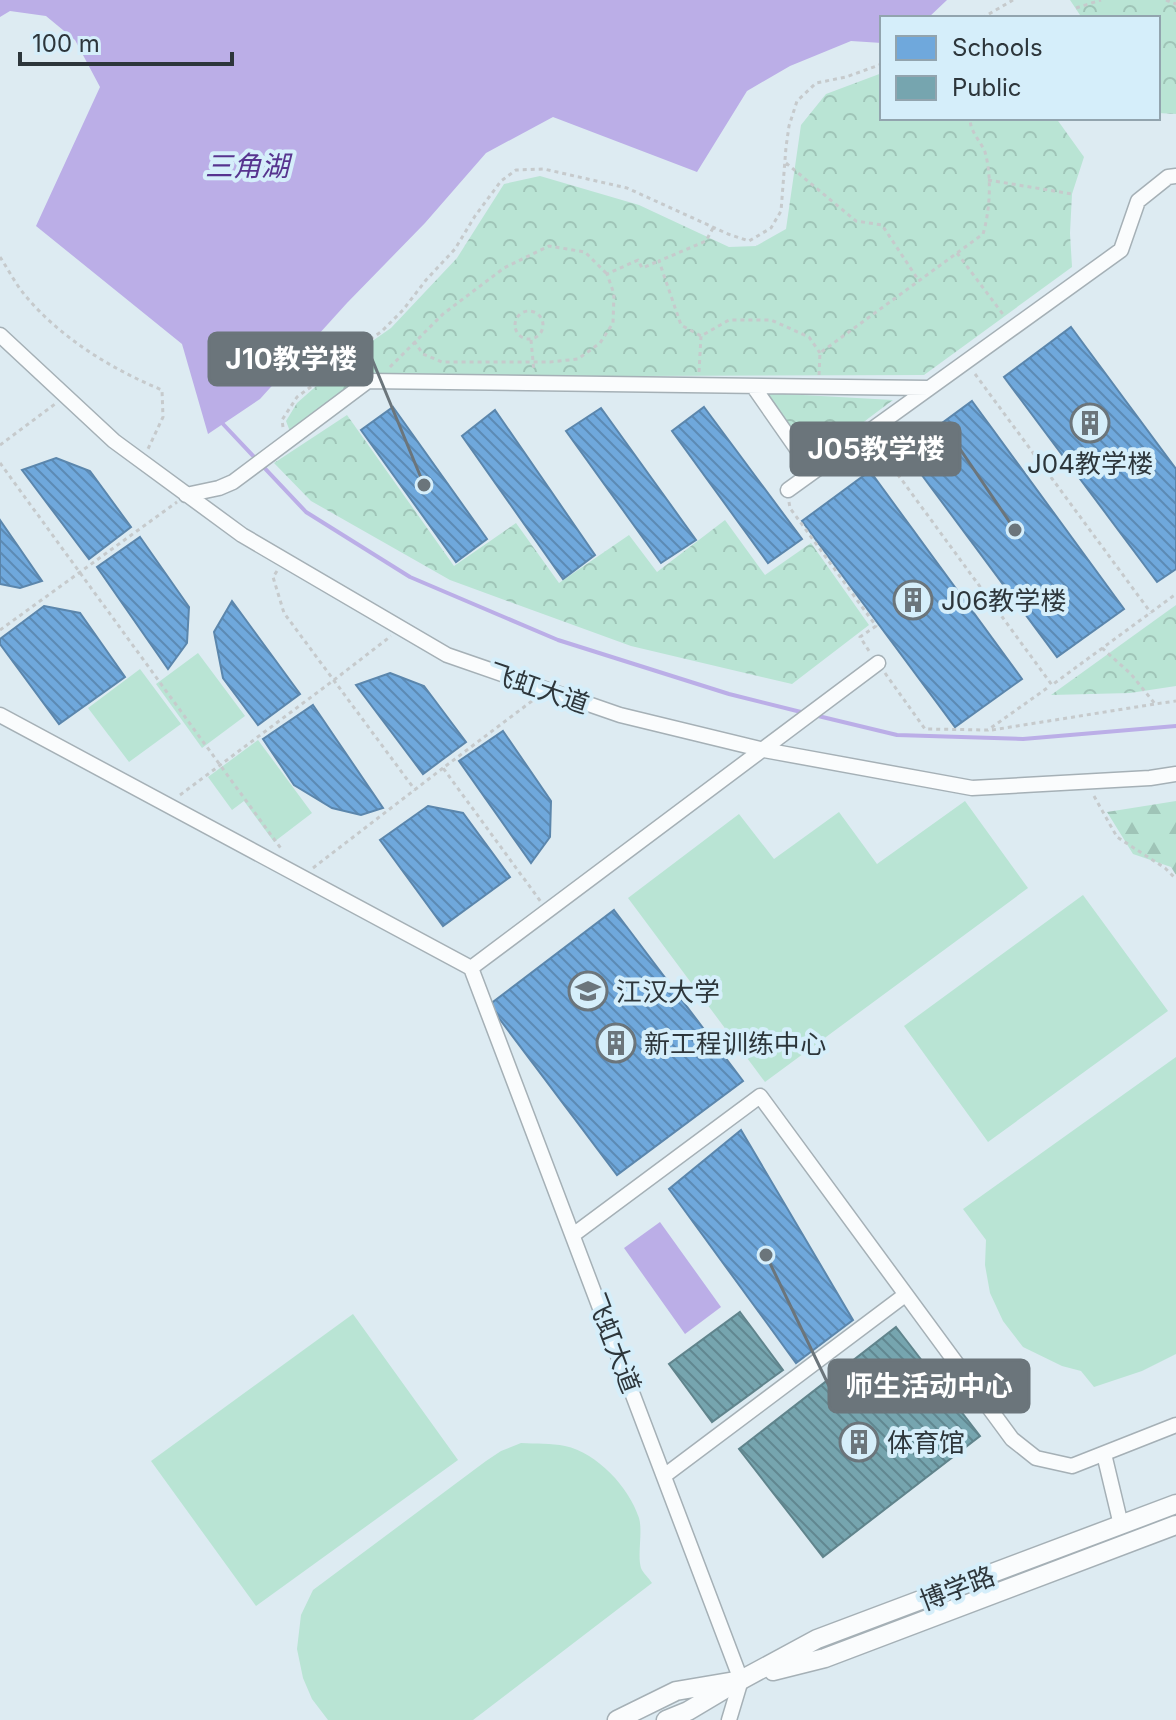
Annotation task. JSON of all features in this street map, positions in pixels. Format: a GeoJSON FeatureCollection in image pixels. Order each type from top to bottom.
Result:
{"type":"FeatureCollection","features":[{"type":"Feature","properties":{"kind":"main road","name":"博学路"},"geometry":{"type":"LineString","coordinates":[[666,1720],[688,1711],[817,1639],[1176,1504]]}},
{"type":"Feature","properties":{"kind":"main road","name":"博学路"},"geometry":{"type":"LineString","coordinates":[[617,1720],[676,1691],[741,1680],[825,1658],[1176,1525]]}},
{"type":"Feature","properties":{"kind":"street"},"geometry":{"type":"LineString","coordinates":[[788,490],[1121,250],[1138,201],[1168,177],[1176,176]]}},
{"type":"Feature","properties":{"kind":"street","name":"飞虹大道"},"geometry":{"type":"LineString","coordinates":[[0,335],[114,441],[186,495],[242,535],[447,655],[620,715],[764,750],[972,788],[1176,774]]}},
{"type":"Feature","properties":{"kind":"street"},"geometry":{"type":"LineString","coordinates":[[186,495],[233,482],[368,381],[929,388]]}},
{"type":"Feature","properties":{"kind":"street"},"geometry":{"type":"LineString","coordinates":[[753,386],[813,472]]}},
{"type":"Feature","properties":{"kind":"street"},"geometry":{"type":"LineString","coordinates":[[0,715],[471,968],[878,663]]}},
{"type":"Feature","properties":{"kind":"street","name":"飞虹大道"},"geometry":{"type":"LineString","coordinates":[[471,968],[741,1680]]}},
{"type":"Feature","properties":{"kind":"street"},"geometry":{"type":"LineString","coordinates":[[573,1235],[760,1096],[1012,1439],[1036,1458],[1072,1466],[1176,1425]]}},
{"type":"Feature","properties":{"kind":"street"},"geometry":{"type":"LineString","coordinates":[[664,1476],[905,1295]]}},
{"type":"Feature","properties":{"kind":"street"},"geometry":{"type":"LineString","coordinates":[[1104,1454],[1121,1525]]}},
{"type":"Feature","properties":{"kind":"street"},"geometry":{"type":"LineString","coordinates":[[729,1720],[741,1680]]}},
{"type":"Feature","properties":{"kind":"path"},"geometry":{"type":"LineString","coordinates":[[985,16],[1013,0]]}},
{"type":"Feature","properties":{"kind":"path"},"geometry":{"type":"LineString","coordinates":[[1076,8],[1101,0]]}},
{"type":"Feature","properties":{"kind":"path"},"geometry":{"type":"LineString","coordinates":[[1166,0],[1176,4]]}},
{"type":"Feature","properties":{"kind":"path"},"geometry":{"type":"LineString","coordinates":[[286,443],[282,420],[297,397],[340,359],[381,332],[403,310],[455,249],[501,181],[516,170],[544,169],[627,188],[749,241],[771,228],[781,211],[789,126],[797,101],[816,83],[846,77],[880,65]]}},
{"type":"Feature","properties":{"kind":"path"},"geometry":{"type":"LineString","coordinates":[[820,353],[983,234],[988,217],[988,180],[984,152],[970,126],[970,120]]}},
{"type":"Feature","properties":{"kind":"path"},"geometry":{"type":"LineString","coordinates":[[784,162],[856,221],[882,225],[919,281]]}},
{"type":"Feature","properties":{"kind":"path"},"geometry":{"type":"LineString","coordinates":[[988,180],[1072,194]]}},
{"type":"Feature","properties":{"kind":"path"},"geometry":{"type":"LineString","coordinates":[[607,274],[638,260],[642,268],[706,241],[713,227]]}},
{"type":"Feature","properties":{"kind":"path"},"geometry":{"type":"LineString","coordinates":[[377,381],[414,341],[443,314],[504,268],[549,246],[585,252],[607,274],[614,294],[613,323],[600,343],[578,359],[442,362],[423,354],[414,341]]}},
{"type":"Feature","properties":{"kind":"path"},"geometry":{"type":"LineString","coordinates":[[957,253],[1013,328]]}},
{"type":"Feature","properties":{"kind":"path"},"geometry":{"type":"LineString","coordinates":[[0,257],[24,294],[74,342],[139,381],[162,390],[163,417],[143,462]]}},
{"type":"Feature","properties":{"kind":"path"},"geometry":{"type":"LineString","coordinates":[[659,261],[681,325],[701,336]]}},
{"type":"Feature","properties":{"kind":"path"},"geometry":{"type":"LineString","coordinates":[[527,311],[537,313],[543,326],[540,335],[531,340],[519,335],[515,327],[516,318],[527,311]]}},
{"type":"Feature","properties":{"kind":"path"},"geometry":{"type":"LineString","coordinates":[[701,336],[729,320],[771,320],[809,337],[820,353],[819,386]]}},
{"type":"Feature","properties":{"kind":"path"},"geometry":{"type":"LineString","coordinates":[[698,385],[701,336]]}},
{"type":"Feature","properties":{"kind":"path"},"geometry":{"type":"LineString","coordinates":[[531,340],[535,383]]}},
{"type":"Feature","properties":{"kind":"path"},"geometry":{"type":"LineString","coordinates":[[965,362],[1151,613]]}},
{"type":"Feature","properties":{"kind":"path"},"geometry":{"type":"LineString","coordinates":[[0,445],[66,396]]}},
{"type":"Feature","properties":{"kind":"path"},"geometry":{"type":"LineString","coordinates":[[867,433],[1052,685]]}},
{"type":"Feature","properties":{"kind":"path"},"geometry":{"type":"LineString","coordinates":[[0,463],[284,852]]}},
{"type":"Feature","properties":{"kind":"path"},"geometry":{"type":"LineString","coordinates":[[788,490],[790,508],[876,626],[860,637],[925,729],[988,730],[1176,701]]}},
{"type":"Feature","properties":{"kind":"path"},"geometry":{"type":"LineString","coordinates":[[0,630],[186,495]]}},
{"type":"Feature","properties":{"kind":"path"},"geometry":{"type":"LineString","coordinates":[[283,560],[273,577],[284,613],[415,790]]}},
{"type":"Feature","properties":{"kind":"path"},"geometry":{"type":"LineString","coordinates":[[988,730],[1176,594]]}},
{"type":"Feature","properties":{"kind":"path"},"geometry":{"type":"LineString","coordinates":[[167,805],[400,628]]}},
{"type":"Feature","properties":{"kind":"path"},"geometry":{"type":"LineString","coordinates":[[1102,648],[1131,674],[1155,704]]}},
{"type":"Feature","properties":{"kind":"path"},"geometry":{"type":"LineString","coordinates":[[302,877],[546,690]]}},
{"type":"Feature","properties":{"kind":"path"},"geometry":{"type":"LineString","coordinates":[[443,768],[547,911]]}},
{"type":"Feature","properties":{"kind":"path"},"geometry":{"type":"LineString","coordinates":[[1086,782],[1117,837],[1165,868],[1176,879]]}},
{"type":"Feature","properties":{"kind":"green space"},"geometry":{"type":"Polygon","coordinates":[[[1070,0],[1176,0],[1176,114],[1160,113],[1160,16],[1081,16],[1070,0]]]}},
{"type":"Feature","properties":{"kind":"green space"},"geometry":{"type":"Polygon","coordinates":[[[880,74],[880,120],[1057,120],[1084,157],[1072,194],[1072,267],[924,375],[363,377],[291,434],[286,421],[297,403],[348,358],[391,328],[457,258],[504,184],[540,176],[639,205],[729,247],[756,246],[786,229],[801,125],[826,94],[880,74]]]}},
{"type":"Feature","properties":{"kind":"green space"},"geometry":{"type":"Polygon","coordinates":[[[767,393],[893,400],[814,459],[767,393]]]}},
{"type":"Feature","properties":{"kind":"green space"},"geometry":{"type":"Polygon","coordinates":[[[347,415],[454,566],[516,523],[559,583],[629,535],[657,572],[725,520],[765,575],[811,543],[869,625],[792,684],[631,646],[450,580],[311,501],[274,463],[347,415]]]}},
{"type":"Feature","properties":{"kind":"green space"},"geometry":{"type":"Polygon","coordinates":[[[1176,605],[1176,686],[1130,693],[1051,695],[1176,605]]]}},
{"type":"Feature","properties":{"kind":"green space"},"geometry":{"type":"Polygon","coordinates":[[[198,653],[245,716],[202,748],[156,684],[198,653]]]}},
{"type":"Feature","properties":{"kind":"green space"},"geometry":{"type":"Polygon","coordinates":[[[140,669],[181,724],[129,762],[88,708],[140,669]]]}},
{"type":"Feature","properties":{"kind":"green space"},"geometry":{"type":"Polygon","coordinates":[[[258,740],[312,813],[274,842],[244,801],[232,810],[208,777],[258,740]]]}},
{"type":"Feature","properties":{"kind":"green space"},"geometry":{"type":"Polygon","coordinates":[[[965,801],[1028,888],[765,1082],[628,898],[739,814],[774,859],[839,812],[877,864],[965,801]]]}},
{"type":"Feature","properties":{"kind":"green space"},"geometry":{"type":"Polygon","coordinates":[[[1176,801],[1176,875],[1171,867],[1133,854],[1107,812],[1176,801]]]}},
{"type":"Feature","properties":{"kind":"green space"},"geometry":{"type":"Polygon","coordinates":[[[1083,895],[1168,1011],[988,1142],[904,1026],[1083,895]]]}},
{"type":"Feature","properties":{"kind":"green space"},"geometry":{"type":"Polygon","coordinates":[[[1176,1057],[1176,1354],[1142,1371],[1094,1387],[1081,1371],[1062,1366],[1023,1347],[1003,1321],[990,1293],[985,1265],[986,1240],[963,1209],[1176,1057]]]}},
{"type":"Feature","properties":{"kind":"green space"},"geometry":{"type":"Polygon","coordinates":[[[353,1314],[458,1460],[256,1606],[151,1461],[353,1314]]]}},
{"type":"Feature","properties":{"kind":"green space"},"geometry":{"type":"Polygon","coordinates":[[[521,1443],[560,1445],[577,1450],[600,1464],[620,1483],[639,1518],[640,1563],[652,1583],[473,1720],[328,1720],[312,1699],[303,1678],[297,1649],[301,1615],[313,1590],[486,1461],[521,1443]]]}},
{"type":"Feature","properties":{"kind":"water","name":"三角湖"},"geometry":{"type":"Polygon","coordinates":[[[0,0],[947,0],[930,16],[880,16],[880,43],[851,41],[790,66],[747,91],[697,172],[553,117],[486,153],[425,223],[260,399],[208,434],[182,344],[36,226],[100,87],[75,40],[46,16],[10,11],[0,17],[0,0]]]}},
{"type":"Feature","properties":{"kind":"water"},"geometry":{"type":"Polygon","coordinates":[[[660,1222],[721,1307],[685,1334],[624,1248],[660,1222]]]}},
{"type":"Feature","properties":{"kind":"building: Schools","name":"J04教学楼"},"geometry":{"type":"Polygon","coordinates":[[[1071,327],[1176,469],[1176,569],[1157,582],[1004,377],[1071,327]]]}},
{"type":"Feature","properties":{"kind":"building: Schools"},"geometry":{"type":"Polygon","coordinates":[[[972,401],[1124,609],[1057,657],[904,451],[972,401]]]}},
{"type":"Feature","properties":{"kind":"building: Schools"},"geometry":{"type":"Polygon","coordinates":[[[393,407],[487,539],[456,562],[361,430],[393,407]]]}},
{"type":"Feature","properties":{"kind":"building: Schools"},"geometry":{"type":"Polygon","coordinates":[[[704,407],[802,539],[768,563],[672,431],[704,407]]]}},
{"type":"Feature","properties":{"kind":"building: Schools"},"geometry":{"type":"Polygon","coordinates":[[[601,408],[696,540],[661,563],[566,431],[601,408]]]}},
{"type":"Feature","properties":{"kind":"building: Schools"},"geometry":{"type":"Polygon","coordinates":[[[495,410],[595,555],[563,579],[462,436],[495,410]]]}},
{"type":"Feature","properties":{"kind":"building: Schools"},"geometry":{"type":"Polygon","coordinates":[[[56,458],[90,471],[131,527],[89,559],[22,470],[56,458]]]}},
{"type":"Feature","properties":{"kind":"building: Schools","name":"J06教学楼"},"geometry":{"type":"Polygon","coordinates":[[[870,471],[1022,679],[955,727],[802,521],[870,471]]]}},
{"type":"Feature","properties":{"kind":"building: Schools"},"geometry":{"type":"Polygon","coordinates":[[[0,520],[42,581],[20,588],[0,584],[0,520]]]}},
{"type":"Feature","properties":{"kind":"building: Schools"},"geometry":{"type":"Polygon","coordinates":[[[140,537],[189,607],[187,643],[168,669],[97,567],[140,537]]]}},
{"type":"Feature","properties":{"kind":"building: Schools"},"geometry":{"type":"Polygon","coordinates":[[[232,601],[300,694],[258,725],[223,678],[214,632],[232,601]]]}},
{"type":"Feature","properties":{"kind":"building: Schools"},"geometry":{"type":"Polygon","coordinates":[[[44,606],[80,613],[125,677],[59,724],[0,644],[0,639],[44,606]]]}},
{"type":"Feature","properties":{"kind":"building: Schools"},"geometry":{"type":"Polygon","coordinates":[[[390,673],[424,686],[466,742],[423,774],[356,685],[390,673]]]}},
{"type":"Feature","properties":{"kind":"building: Schools"},"geometry":{"type":"Polygon","coordinates":[[[313,705],[383,808],[361,815],[332,808],[294,785],[263,739],[313,705]]]}},
{"type":"Feature","properties":{"kind":"building: Schools"},"geometry":{"type":"Polygon","coordinates":[[[503,731],[551,801],[550,837],[531,863],[459,761],[503,731]]]}},
{"type":"Feature","properties":{"kind":"building: Schools"},"geometry":{"type":"Polygon","coordinates":[[[428,806],[463,813],[510,877],[443,926],[380,840],[428,806]]]}},
{"type":"Feature","properties":{"kind":"building: Schools","name":"新工程训练中心"},"geometry":{"type":"Polygon","coordinates":[[[614,910],[743,1081],[617,1175],[489,1005],[614,910]]]}},
{"type":"Feature","properties":{"kind":"building: Schools"},"geometry":{"type":"Polygon","coordinates":[[[741,1130],[853,1320],[796,1363],[669,1189],[741,1130]]]}},
{"type":"Feature","properties":{"kind":"building: Public"},"geometry":{"type":"Polygon","coordinates":[[[740,1312],[783,1370],[712,1422],[669,1364],[740,1312]]]}},
{"type":"Feature","properties":{"kind":"building: Public","name":"体育馆"},"geometry":{"type":"Polygon","coordinates":[[[896,1327],[980,1436],[823,1557],[739,1449],[896,1327]]]}},
{"type":"Feature","properties":{"kind":"waterway"},"geometry":{"type":"LineString","coordinates":[[223,424],[306,512],[410,577],[558,640],[729,694],[805,713]]}},
{"type":"Feature","properties":{"kind":"waterway"},"geometry":{"type":"LineString","coordinates":[[814,715],[897,735],[1023,739],[1176,726]]}},
{"type":"Feature","properties":{"kind":"place","name":"J04教学楼"},"geometry":{"type":"Point","coordinates":[1090,423]}},
{"type":"Feature","properties":{"kind":"place","name":"J10教学楼"},"geometry":{"type":"Point","coordinates":[424,485]}},
{"type":"Feature","properties":{"kind":"place","name":"J05教学楼"},"geometry":{"type":"Point","coordinates":[1015,530]}},
{"type":"Feature","properties":{"kind":"place","name":"J06教学楼"},"geometry":{"type":"Point","coordinates":[913,600]}},
{"type":"Feature","properties":{"kind":"place","name":"江汉大学"},"geometry":{"type":"Point","coordinates":[588,991]}},
{"type":"Feature","properties":{"kind":"place","name":"新工程训练中心"},"geometry":{"type":"Point","coordinates":[616,1043]}},
{"type":"Feature","properties":{"kind":"place","name":"师生活动中心"},"geometry":{"type":"Point","coordinates":[766,1255]}},
{"type":"Feature","properties":{"kind":"place","name":"体育馆"},"geometry":{"type":"Point","coordinates":[859,1442]}}]}
